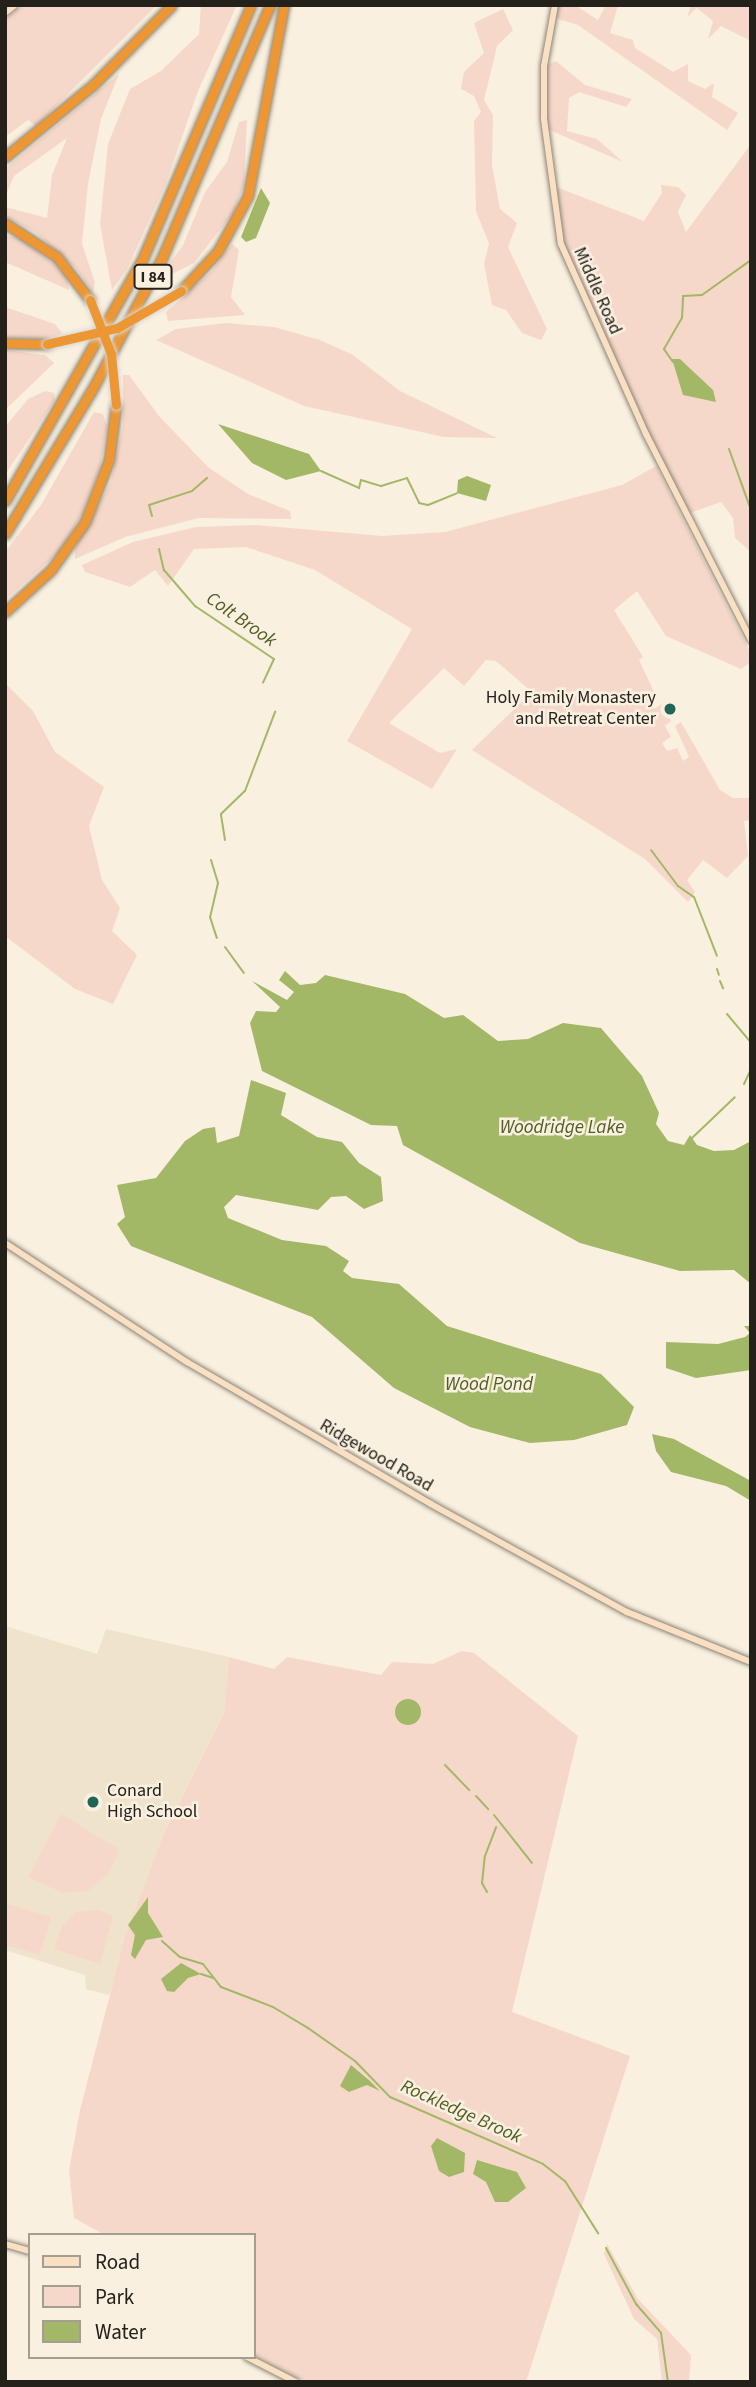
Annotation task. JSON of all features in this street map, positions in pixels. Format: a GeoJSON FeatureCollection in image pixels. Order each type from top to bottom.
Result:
{"type":"FeatureCollection","features":[{"type":"Feature","properties":{"kind":"highway"},"geometry":{"type":"LineString","coordinates":[[5,157],[93,85],[172,5]]}},
{"type":"Feature","properties":{"kind":"highway","name":"I 84"},"geometry":{"type":"LineString","coordinates":[[5,501],[117,307],[204,122],[251,5]]}},
{"type":"Feature","properties":{"kind":"highway"},"geometry":{"type":"LineString","coordinates":[[204,122],[256,5]]}},
{"type":"Feature","properties":{"kind":"highway","name":"I 84"},"geometry":{"type":"LineString","coordinates":[[5,534],[73,424],[158,266],[270,5]]}},
{"type":"Feature","properties":{"kind":"highway"},"geometry":{"type":"LineString","coordinates":[[5,343],[47,344],[117,328],[181,291],[218,251],[248,196],[284,5]]}},
{"type":"Feature","properties":{"kind":"highway"},"geometry":{"type":"LineString","coordinates":[[5,223],[57,257],[90,300],[109,347],[116,405],[109,460],[85,522],[51,570],[5,612]]}},
{"type":"Feature","properties":{"kind":"main road"},"geometry":{"type":"LineString","coordinates":[[5,13],[15,5]]}},
{"type":"Feature","properties":{"kind":"main road","name":"Middle Road"},"geometry":{"type":"LineString","coordinates":[[555,5],[544,66],[544,119],[561,244],[646,434],[751,640]]}},
{"type":"Feature","properties":{"kind":"main road","name":"Ridgewood Road"},"geometry":{"type":"LineString","coordinates":[[5,1243],[187,1362],[431,1504],[627,1612],[751,1662]]}},
{"type":"Feature","properties":{"kind":"main road"},"geometry":{"type":"LineString","coordinates":[[5,2244],[28,2251]]}},
{"type":"Feature","properties":{"kind":"main road"},"geometry":{"type":"LineString","coordinates":[[251,2359],[296,2382]]}},
{"type":"Feature","properties":{"kind":"shaded area","name":"Conard High School"},"geometry":{"type":"Polygon","coordinates":[[[5,1626],[97,1654],[106,1629],[229,1657],[224,1713],[165,1831],[109,1995],[86,1989],[85,1975],[5,1950],[5,1626]]]}},
{"type":"Feature","properties":{"kind":"green space"},"geometry":{"type":"Polygon","coordinates":[[[23,5],[157,5],[36,126],[28,120],[5,137],[5,19],[23,5]]]}},
{"type":"Feature","properties":{"kind":"green space"},"geometry":{"type":"Polygon","coordinates":[[[201,5],[237,5],[198,91],[166,183],[127,269],[112,290],[100,224],[108,144],[130,89],[161,71],[199,34],[201,5]]]}},
{"type":"Feature","properties":{"kind":"green space"},"geometry":{"type":"Polygon","coordinates":[[[555,5],[575,5],[598,20],[606,5],[618,5],[610,33],[633,40],[635,48],[673,72],[688,64],[688,81],[705,89],[714,83],[712,97],[738,113],[727,130],[578,25],[552,17],[555,5]]]}},
{"type":"Feature","properties":{"kind":"green space"},"geometry":{"type":"Polygon","coordinates":[[[691,5],[751,5],[751,41],[721,26],[708,39],[713,21],[697,8],[687,17],[691,5]]]}},
{"type":"Feature","properties":{"kind":"green space"},"geometry":{"type":"Polygon","coordinates":[[[503,9],[513,30],[497,46],[484,100],[493,115],[492,165],[500,209],[517,223],[508,247],[547,329],[541,340],[522,333],[506,310],[492,305],[484,264],[489,244],[476,211],[474,121],[481,112],[474,96],[461,89],[464,72],[484,53],[474,23],[503,9]]]}},
{"type":"Feature","properties":{"kind":"green space"},"geometry":{"type":"Polygon","coordinates":[[[556,61],[585,85],[632,99],[626,107],[579,92],[569,98],[567,131],[597,139],[623,162],[545,128],[544,66],[556,61]]]}},
{"type":"Feature","properties":{"kind":"green space"},"geometry":{"type":"Polygon","coordinates":[[[119,74],[101,119],[88,184],[82,244],[95,282],[93,292],[76,268],[35,232],[5,216],[5,207],[47,218],[52,175],[67,138],[14,176],[5,197],[5,169],[119,74]]]}},
{"type":"Feature","properties":{"kind":"green space"},"geometry":{"type":"Polygon","coordinates":[[[247,120],[244,185],[233,213],[194,263],[168,276],[166,268],[183,245],[205,192],[227,162],[239,122],[247,120]]]}},
{"type":"Feature","properties":{"kind":"green space"},"geometry":{"type":"Polygon","coordinates":[[[751,144],[751,552],[735,538],[733,518],[721,502],[687,514],[567,262],[551,185],[644,221],[662,193],[661,185],[678,187],[686,195],[678,212],[686,232],[751,144]]]}},
{"type":"Feature","properties":{"kind":"green space"},"geometry":{"type":"Polygon","coordinates":[[[5,235],[20,239],[54,264],[67,278],[69,290],[5,262],[5,235]]]}},
{"type":"Feature","properties":{"kind":"green space"},"geometry":{"type":"Polygon","coordinates":[[[232,244],[239,250],[231,297],[245,315],[168,321],[166,312],[211,272],[232,244]]]}},
{"type":"Feature","properties":{"kind":"green space"},"geometry":{"type":"Polygon","coordinates":[[[5,307],[55,324],[62,333],[55,339],[5,337],[5,307]]]}},
{"type":"Feature","properties":{"kind":"green space"},"geometry":{"type":"Polygon","coordinates":[[[226,323],[274,327],[320,340],[353,355],[400,391],[497,438],[444,437],[304,406],[156,340],[176,329],[226,323]]]}},
{"type":"Feature","properties":{"kind":"green space"},"geometry":{"type":"Polygon","coordinates":[[[5,350],[45,355],[54,363],[5,410],[5,350]]]}},
{"type":"Feature","properties":{"kind":"green space"},"geometry":{"type":"Polygon","coordinates":[[[123,375],[129,375],[159,416],[208,467],[248,494],[290,511],[291,519],[199,518],[125,537],[75,559],[75,549],[111,482],[123,425],[123,375]]]}},
{"type":"Feature","properties":{"kind":"green space"},"geometry":{"type":"Polygon","coordinates":[[[45,391],[54,393],[55,400],[5,475],[5,427],[28,399],[45,391]]]}},
{"type":"Feature","properties":{"kind":"green space"},"geometry":{"type":"Polygon","coordinates":[[[94,412],[103,414],[107,426],[100,467],[82,514],[60,551],[5,600],[5,552],[41,505],[94,412]]]}},
{"type":"Feature","properties":{"kind":"green space"},"geometry":{"type":"Polygon","coordinates":[[[656,466],[751,654],[751,662],[741,669],[666,636],[637,591],[614,610],[643,657],[639,660],[657,698],[650,703],[654,709],[662,704],[671,721],[665,726],[671,737],[662,743],[667,751],[677,748],[683,761],[689,757],[675,726],[681,722],[720,790],[733,798],[751,798],[751,820],[744,821],[748,856],[727,878],[703,860],[687,880],[695,892],[688,902],[645,859],[472,750],[532,692],[496,661],[486,660],[464,686],[444,668],[389,723],[440,753],[457,749],[432,789],[347,741],[412,629],[315,570],[246,547],[194,549],[168,586],[155,570],[130,587],[85,572],[82,565],[133,542],[196,527],[256,525],[382,536],[445,532],[622,485],[656,466]]]}},
{"type":"Feature","properties":{"kind":"green space"},"geometry":{"type":"Polygon","coordinates":[[[5,683],[33,711],[55,752],[104,787],[89,826],[102,880],[120,908],[112,931],[137,955],[113,1004],[75,989],[5,936],[5,683]]]}},
{"type":"Feature","properties":{"kind":"green space"},"geometry":{"type":"Polygon","coordinates":[[[462,1651],[474,1653],[578,1736],[512,2012],[630,2056],[526,2382],[306,2382],[256,2357],[256,2233],[101,2233],[74,2218],[69,2170],[80,2110],[125,1937],[165,1831],[224,1713],[229,1657],[274,1669],[287,1657],[381,1675],[392,1662],[433,1664],[462,1651]]]}},
{"type":"Feature","properties":{"kind":"green space"},"geometry":{"type":"Polygon","coordinates":[[[61,1814],[120,1850],[108,1874],[88,1891],[63,1893],[28,1877],[61,1814]]]}},
{"type":"Feature","properties":{"kind":"green space"},"geometry":{"type":"Polygon","coordinates":[[[5,1903],[51,1917],[40,1955],[5,1945],[5,1903]]]}},
{"type":"Feature","properties":{"kind":"green space"},"geometry":{"type":"Polygon","coordinates":[[[98,1910],[113,1916],[100,1964],[54,1949],[62,1926],[76,1912],[98,1910]]]}},
{"type":"Feature","properties":{"kind":"green space"},"geometry":{"type":"Polygon","coordinates":[[[607,2244],[638,2299],[691,2355],[689,2382],[662,2382],[657,2339],[634,2319],[604,2254],[607,2244]]]}},
{"type":"Feature","properties":{"kind":"water"},"geometry":{"type":"Polygon","coordinates":[[[261,188],[270,203],[256,238],[246,242],[241,237],[261,188]]]}},
{"type":"Feature","properties":{"kind":"water"},"geometry":{"type":"Polygon","coordinates":[[[672,359],[680,359],[713,390],[716,402],[683,395],[672,359]]]}},
{"type":"Feature","properties":{"kind":"water"},"geometry":{"type":"Polygon","coordinates":[[[218,424],[309,454],[321,471],[286,480],[252,463],[218,424]]]}},
{"type":"Feature","properties":{"kind":"water"},"geometry":{"type":"Polygon","coordinates":[[[467,476],[491,485],[486,501],[457,493],[458,480],[467,476]]]}},
{"type":"Feature","properties":{"kind":"water","name":"Woodridge Lake"},"geometry":{"type":"Polygon","coordinates":[[[285,971],[300,985],[316,983],[325,975],[405,994],[444,1018],[463,1015],[498,1041],[528,1039],[563,1023],[601,1028],[642,1076],[659,1113],[656,1124],[668,1141],[684,1145],[690,1135],[697,1145],[714,1151],[734,1150],[751,1141],[751,1284],[734,1270],[680,1271],[580,1243],[403,1145],[397,1126],[371,1125],[262,1071],[250,1023],[256,1011],[276,1012],[280,1007],[252,981],[287,1000],[294,992],[279,980],[285,971]]]}},
{"type":"Feature","properties":{"kind":"water","name":"Wood Pond"},"geometry":{"type":"Polygon","coordinates":[[[251,1080],[286,1093],[281,1115],[317,1137],[342,1142],[359,1163],[381,1177],[383,1201],[364,1209],[346,1196],[331,1197],[318,1210],[236,1195],[224,1207],[228,1218],[282,1240],[326,1246],[349,1261],[343,1271],[352,1278],[399,1284],[447,1326],[601,1374],[634,1407],[627,1425],[574,1440],[530,1443],[470,1427],[394,1388],[312,1317],[131,1246],[117,1224],[125,1217],[117,1185],[156,1178],[185,1141],[203,1129],[215,1127],[217,1143],[239,1136],[251,1080]]]}},
{"type":"Feature","properties":{"kind":"water"},"geometry":{"type":"Polygon","coordinates":[[[744,1326],[751,1326],[751,1370],[696,1378],[666,1368],[666,1342],[718,1344],[745,1337],[750,1333],[744,1326]]]}},
{"type":"Feature","properties":{"kind":"water"},"geometry":{"type":"Polygon","coordinates":[[[652,1434],[674,1439],[751,1481],[751,1501],[726,1486],[671,1472],[656,1451],[652,1434]]]}},
{"type":"Feature","properties":{"kind":"water"},"geometry":{"type":"Polygon","coordinates":[[[408,1699],[417,1703],[421,1712],[417,1721],[408,1725],[399,1721],[395,1712],[399,1703],[408,1699]]]}},
{"type":"Feature","properties":{"kind":"water"},"geometry":{"type":"Polygon","coordinates":[[[148,1897],[148,1913],[163,1937],[146,1940],[135,1959],[131,1955],[135,1935],[128,1925],[148,1897]]]}},
{"type":"Feature","properties":{"kind":"water"},"geometry":{"type":"Polygon","coordinates":[[[181,1963],[201,1974],[188,1978],[174,1992],[167,1991],[161,1979],[181,1963]]]}},
{"type":"Feature","properties":{"kind":"water"},"geometry":{"type":"Polygon","coordinates":[[[351,2065],[380,2091],[367,2085],[349,2092],[340,2086],[351,2065]]]}},
{"type":"Feature","properties":{"kind":"water"},"geometry":{"type":"Polygon","coordinates":[[[437,2138],[465,2153],[464,2172],[449,2177],[439,2171],[431,2146],[437,2138]]]}},
{"type":"Feature","properties":{"kind":"water"},"geometry":{"type":"Polygon","coordinates":[[[477,2160],[517,2172],[526,2188],[508,2202],[495,2202],[486,2182],[473,2174],[477,2160]]]}},
{"type":"Feature","properties":{"kind":"waterway"},"geometry":{"type":"LineString","coordinates":[[751,198],[751,208]]}},
{"type":"Feature","properties":{"kind":"waterway"},"geometry":{"type":"LineString","coordinates":[[673,362],[664,349],[682,318],[683,296],[702,295],[751,260]]}},
{"type":"Feature","properties":{"kind":"waterway"},"geometry":{"type":"LineString","coordinates":[[729,449],[751,510]]}},
{"type":"Feature","properties":{"kind":"waterway"},"geometry":{"type":"LineString","coordinates":[[321,471],[359,488],[361,480],[381,486],[407,478],[419,503],[428,505],[457,493]]}},
{"type":"Feature","properties":{"kind":"waterway","name":"Colt Brook"},"geometry":{"type":"LineString","coordinates":[[152,516],[149,505],[192,491],[207,478]]}},
{"type":"Feature","properties":{"kind":"waterway","name":"Colt Brook"},"geometry":{"type":"LineString","coordinates":[[159,549],[164,570],[195,606],[274,659],[263,683]]}},
{"type":"Feature","properties":{"kind":"waterway","name":"Colt Brook"},"geometry":{"type":"LineString","coordinates":[[225,840],[221,814],[245,791],[275,712]]}},
{"type":"Feature","properties":{"kind":"waterway"},"geometry":{"type":"LineString","coordinates":[[651,850],[678,886],[694,897],[717,956]]}},
{"type":"Feature","properties":{"kind":"waterway","name":"Colt Brook"},"geometry":{"type":"LineString","coordinates":[[211,860],[218,883],[210,917],[217,938]]}},
{"type":"Feature","properties":{"kind":"waterway","name":"Colt Brook"},"geometry":{"type":"LineString","coordinates":[[225,947],[244,973]]}},
{"type":"Feature","properties":{"kind":"waterway"},"geometry":{"type":"LineString","coordinates":[[717,969],[719,975]]}},
{"type":"Feature","properties":{"kind":"waterway"},"geometry":{"type":"LineString","coordinates":[[720,981],[723,988]]}},
{"type":"Feature","properties":{"kind":"waterway"},"geometry":{"type":"LineString","coordinates":[[727,1014],[751,1043]]}},
{"type":"Feature","properties":{"kind":"waterway"},"geometry":{"type":"LineString","coordinates":[[744,1084],[751,1069]]}},
{"type":"Feature","properties":{"kind":"waterway"},"geometry":{"type":"LineString","coordinates":[[692,1138],[735,1097]]}},
{"type":"Feature","properties":{"kind":"waterway"},"geometry":{"type":"LineString","coordinates":[[445,1765],[469,1790]]}},
{"type":"Feature","properties":{"kind":"waterway"},"geometry":{"type":"LineString","coordinates":[[476,1796],[488,1809]]}},
{"type":"Feature","properties":{"kind":"waterway"},"geometry":{"type":"LineString","coordinates":[[494,1815],[532,1863]]}},
{"type":"Feature","properties":{"kind":"waterway"},"geometry":{"type":"LineString","coordinates":[[487,1892],[482,1883],[485,1856],[496,1827]]}},
{"type":"Feature","properties":{"kind":"waterway","name":"Rockledge Brook"},"geometry":{"type":"LineString","coordinates":[[162,1941],[180,1957],[203,1964],[221,1987],[273,2007],[308,2028],[355,2061],[390,2097],[543,2164],[565,2181],[598,2233]]}},
{"type":"Feature","properties":{"kind":"waterway"},"geometry":{"type":"LineString","coordinates":[[201,1974],[213,1978]]}},
{"type":"Feature","properties":{"kind":"waterway","name":"Rockledge Brook"},"geometry":{"type":"LineString","coordinates":[[606,2248],[636,2304],[661,2333],[668,2382]]}},
{"type":"Feature","properties":{"kind":"place","name":"Holy Family Monastery and Retreat Center"},"geometry":{"type":"Point","coordinates":[670,709]}},
{"type":"Feature","properties":{"kind":"place","name":"Conard High School"},"geometry":{"type":"Point","coordinates":[93,1802]}}]}
